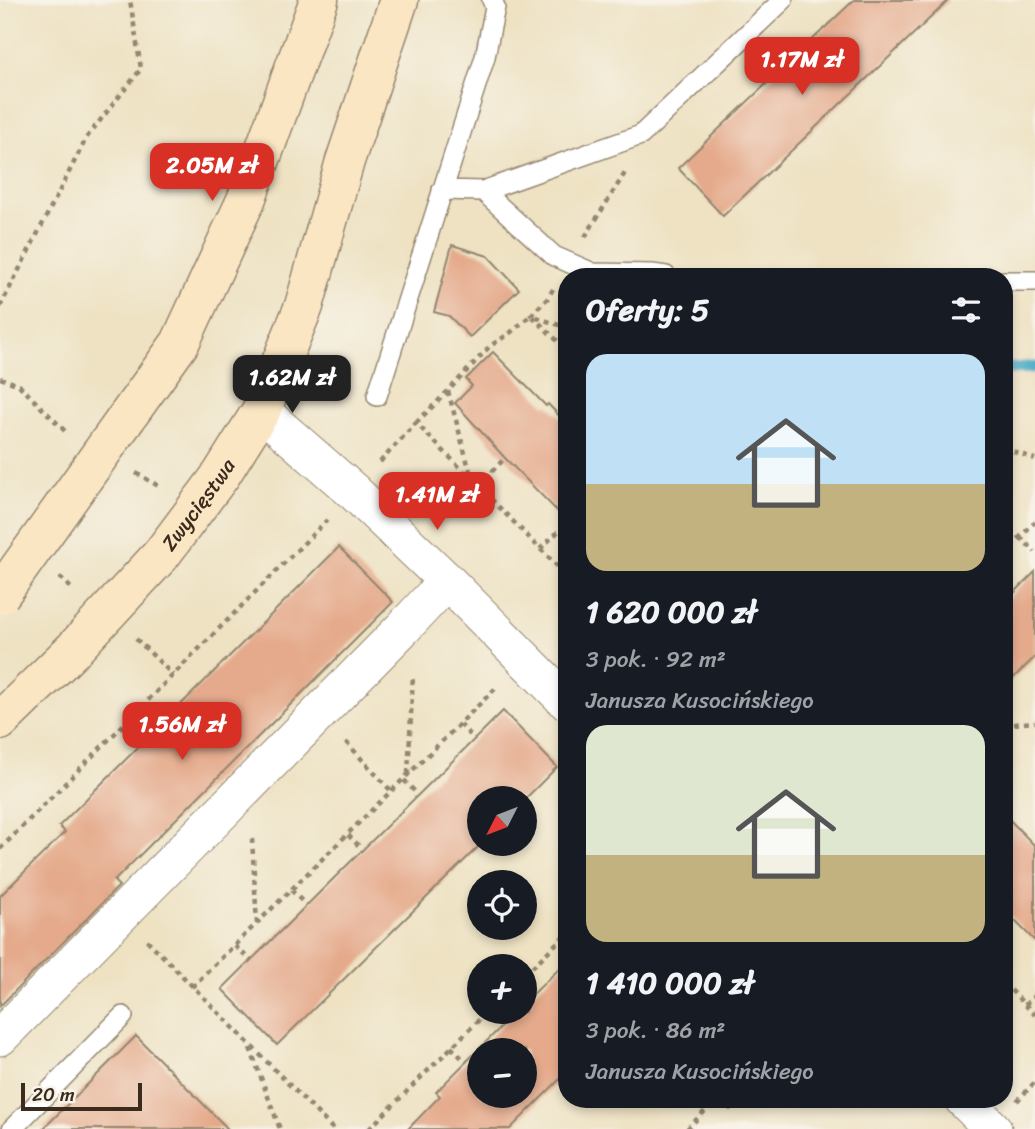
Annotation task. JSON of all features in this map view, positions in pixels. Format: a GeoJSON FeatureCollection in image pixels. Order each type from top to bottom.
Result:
{"type":"FeatureCollection","features":[{"type":"Feature","properties":{"kind":"main road"},"geometry":{"type":"LineString","coordinates":[[0,595],[180,343],[240,212],[318,0]]}},
{"type":"Feature","properties":{"kind":"main road","name":"Zwycięstwa"},"geometry":{"type":"LineString","coordinates":[[0,721],[74,649],[161,555],[221,475],[261,411],[303,306],[345,162],[399,0]]}},
{"type":"Feature","properties":{"kind":"street"},"geometry":{"type":"LineString","coordinates":[[261,411],[354,492],[558,693]]}},
{"type":"Feature","properties":{"kind":"street"},"geometry":{"type":"LineString","coordinates":[[0,1037],[447,581]]}},
{"type":"Feature","properties":{"kind":"street"},"geometry":{"type":"LineString","coordinates":[[972,1108],[993,1129]]}},
{"type":"Feature","properties":{"kind":"lane"},"geometry":{"type":"LineString","coordinates":[[377,396],[485,57],[495,8],[492,0]]}},
{"type":"Feature","properties":{"kind":"lane"},"geometry":{"type":"LineString","coordinates":[[442,190],[483,191],[641,135],[783,0]]}},
{"type":"Feature","properties":{"kind":"lane"},"geometry":{"type":"LineString","coordinates":[[483,191],[554,256],[581,268]]}},
{"type":"Feature","properties":{"kind":"lane"},"geometry":{"type":"LineString","coordinates":[[1013,281],[1035,281]]}},
{"type":"Feature","properties":{"kind":"lane"},"geometry":{"type":"LineString","coordinates":[[12,1129],[123,1016]]}},
{"type":"Feature","properties":{"kind":"path"},"geometry":{"type":"LineString","coordinates":[[0,307],[87,137],[141,69],[130,0]]}},
{"type":"Feature","properties":{"kind":"path"},"geometry":{"type":"LineString","coordinates":[[566,268],[636,154],[641,144],[641,135]]}},
{"type":"Feature","properties":{"kind":"path"},"geometry":{"type":"LineString","coordinates":[[0,849],[354,492],[490,346],[510,333],[548,298],[558,281]]}},
{"type":"Feature","properties":{"kind":"path"},"geometry":{"type":"LineString","coordinates":[[531,315],[558,325]]}},
{"type":"Feature","properties":{"kind":"path"},"geometry":{"type":"LineString","coordinates":[[531,315],[558,341]]}},
{"type":"Feature","properties":{"kind":"path"},"geometry":{"type":"LineString","coordinates":[[449,391],[472,480]]}},
{"type":"Feature","properties":{"kind":"path"},"geometry":{"type":"LineString","coordinates":[[416,423],[558,567]]}},
{"type":"Feature","properties":{"kind":"path"},"geometry":{"type":"LineString","coordinates":[[1013,451],[1035,459]]}},
{"type":"Feature","properties":{"kind":"path"},"geometry":{"type":"LineString","coordinates":[[478,486],[505,458]]}},
{"type":"Feature","properties":{"kind":"path"},"geometry":{"type":"LineString","coordinates":[[1013,544],[1035,522]]}},
{"type":"Feature","properties":{"kind":"path"},"geometry":{"type":"LineString","coordinates":[[540,549],[558,532]]}},
{"type":"Feature","properties":{"kind":"path"},"geometry":{"type":"LineString","coordinates":[[1020,537],[1035,552]]}},
{"type":"Feature","properties":{"kind":"path"},"geometry":{"type":"LineString","coordinates":[[404,627],[414,644],[406,778],[418,795]]}},
{"type":"Feature","properties":{"kind":"path"},"geometry":{"type":"LineString","coordinates":[[192,988],[525,659]]}},
{"type":"Feature","properties":{"kind":"path"},"geometry":{"type":"LineString","coordinates":[[319,714],[392,792]]}},
{"type":"Feature","properties":{"kind":"path"},"geometry":{"type":"LineString","coordinates":[[1013,724],[1035,722]]}},
{"type":"Feature","properties":{"kind":"path"},"geometry":{"type":"LineString","coordinates":[[460,724],[474,739]]}},
{"type":"Feature","properties":{"kind":"path"},"geometry":{"type":"LineString","coordinates":[[243,791],[249,801],[257,925]]}},
{"type":"Feature","properties":{"kind":"path"},"geometry":{"type":"LineString","coordinates":[[348,835],[363,850]]}},
{"type":"Feature","properties":{"kind":"path"},"geometry":{"type":"LineString","coordinates":[[291,890],[307,906]]}},
{"type":"Feature","properties":{"kind":"path"},"geometry":{"type":"LineString","coordinates":[[122,914],[333,1129]]}},
{"type":"Feature","properties":{"kind":"path"},"geometry":{"type":"LineString","coordinates":[[537,963],[558,943]]}},
{"type":"Feature","properties":{"kind":"path"},"geometry":{"type":"LineString","coordinates":[[235,946],[251,961]]}},
{"type":"Feature","properties":{"kind":"path"},"geometry":{"type":"LineString","coordinates":[[1013,992],[1035,1016]]}},
{"type":"Feature","properties":{"kind":"path"},"geometry":{"type":"LineString","coordinates":[[1025,1005],[1035,995]]}},
{"type":"Feature","properties":{"kind":"path"},"geometry":{"type":"LineString","coordinates":[[369,1129],[475,1024]]}},
{"type":"Feature","properties":{"kind":"path"},"geometry":{"type":"LineString","coordinates":[[249,1044],[280,1129]]}},
{"type":"Feature","properties":{"kind":"path"},"geometry":{"type":"LineString","coordinates":[[451,1047],[466,1062]]}},
{"type":"Feature","properties":{"kind":"path"},"geometry":{"type":"LineString","coordinates":[[687,1129],[708,1108]]}},
{"type":"Feature","properties":{"kind":"path"},"geometry":{"type":"LineString","coordinates":[[727,1108],[733,1112]]}},
{"type":"Feature","properties":{"kind":"building"},"geometry":{"type":"Polygon","coordinates":[[[854,0],[949,0],[723,216],[678,168],[854,0]]]}},
{"type":"Feature","properties":{"kind":"building"},"geometry":{"type":"Polygon","coordinates":[[[452,245],[488,256],[519,289],[470,337],[449,316],[434,312],[452,245]]]}},
{"type":"Feature","properties":{"kind":"building"},"geometry":{"type":"Polygon","coordinates":[[[493,352],[546,406],[548,404],[558,415],[558,512],[455,403],[472,386],[466,379],[493,352]]]}},
{"type":"Feature","properties":{"kind":"building"},"geometry":{"type":"Polygon","coordinates":[[[339,547],[393,602],[114,881],[119,886],[0,1006],[0,896],[65,832],[59,826],[339,547]]]}},
{"type":"Feature","properties":{"kind":"building"},"geometry":{"type":"Polygon","coordinates":[[[1035,572],[1035,657],[1013,678],[1013,594],[1035,572]]]}},
{"type":"Feature","properties":{"kind":"building"},"geometry":{"type":"Polygon","coordinates":[[[503,711],[557,767],[537,787],[467,786],[469,856],[277,1045],[222,989],[503,711]]]}},
{"type":"Feature","properties":{"kind":"building"},"geometry":{"type":"Polygon","coordinates":[[[1013,823],[1035,846],[1035,941],[1013,919],[1013,823]]]}},
{"type":"Feature","properties":{"kind":"building"},"geometry":{"type":"Polygon","coordinates":[[[558,970],[558,1081],[537,1102],[537,1038],[490,1038],[504,1024],[537,1024],[537,990],[558,970]]]}},
{"type":"Feature","properties":{"kind":"building"},"geometry":{"type":"Polygon","coordinates":[[[136,1036],[228,1129],[43,1129],[136,1036]]]}},
{"type":"Feature","properties":{"kind":"building"},"geometry":{"type":"Polygon","coordinates":[[[467,1061],[467,1108],[531,1108],[510,1129],[408,1129],[440,1096],[436,1092],[467,1061]]]}},
{"type":"Feature","properties":{"kind":"waterway"},"geometry":{"type":"LineString","coordinates":[[1013,368],[1035,367]]}}]}
